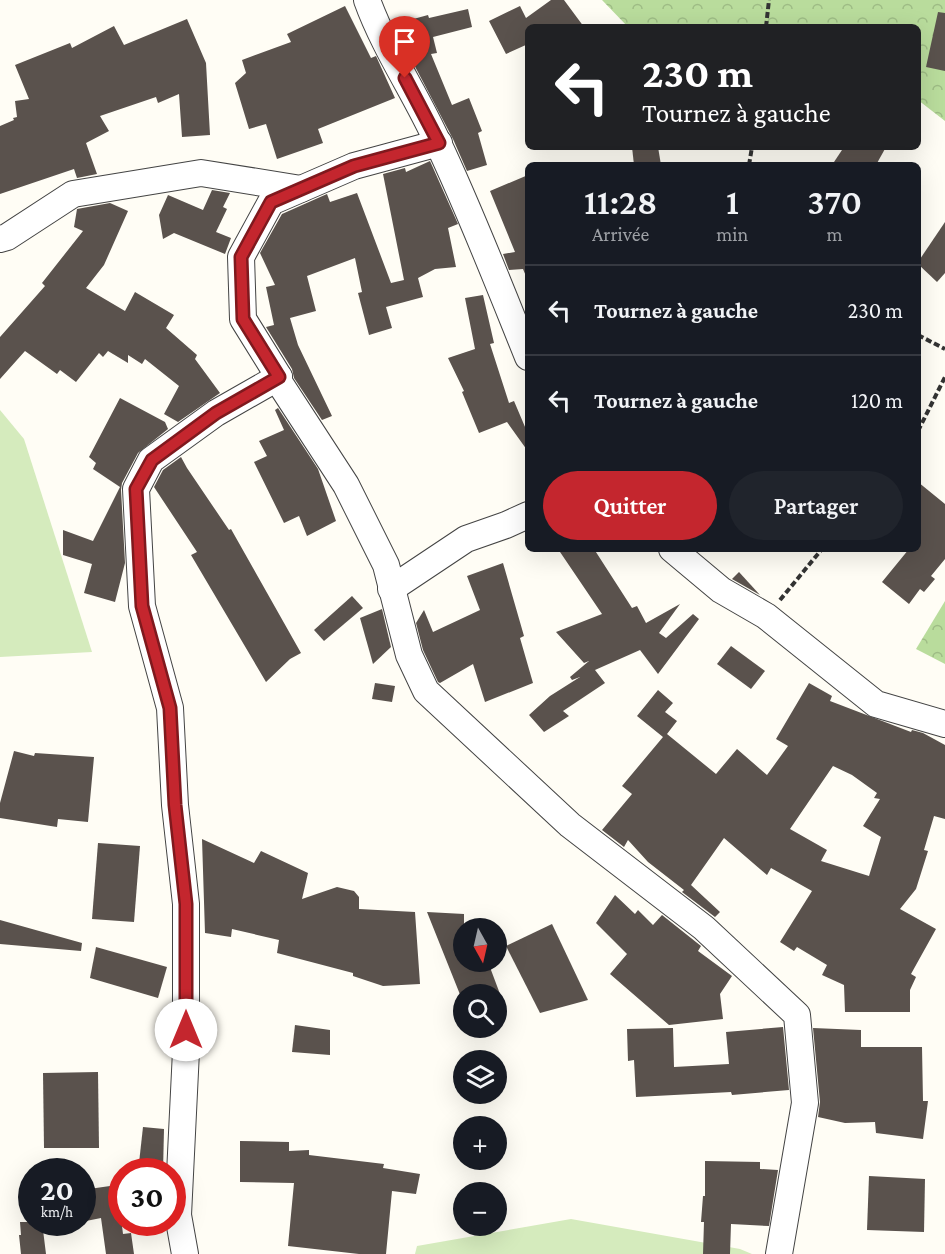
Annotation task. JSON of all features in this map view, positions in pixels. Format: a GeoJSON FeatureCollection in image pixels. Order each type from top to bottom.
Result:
{"type":"FeatureCollection","features":[{"type":"Feature","properties":{"kind":"street"},"geometry":{"type":"LineString","coordinates":[[367,0],[376,27],[439,143],[525,350]]}},
{"type":"Feature","properties":{"kind":"street"},"geometry":{"type":"LineString","coordinates":[[439,143],[354,166],[271,202],[241,257],[243,319],[279,377],[279,381],[346,484],[386,565],[409,656],[426,691],[570,825],[704,928],[797,1015],[805,1103],[780,1254]]}},
{"type":"Feature","properties":{"kind":"street"},"geometry":{"type":"LineString","coordinates":[[0,239],[8,237],[73,195],[201,173],[301,189]]}},
{"type":"Feature","properties":{"kind":"street"},"geometry":{"type":"LineString","coordinates":[[184,1254],[178,1215],[186,1051],[186,904],[175,805],[170,708],[142,606],[136,489],[152,460],[216,413],[279,377]]}},
{"type":"Feature","properties":{"kind":"street"},"geometry":{"type":"LineString","coordinates":[[392,589],[466,539],[525,516]]}},
{"type":"Feature","properties":{"kind":"street"},"geometry":{"type":"LineString","coordinates":[[676,552],[722,590],[766,616],[876,704],[945,724]]}},
{"type":"Feature","properties":{"kind":"path"},"geometry":{"type":"LineString","coordinates":[[766,24],[769,0]]}},
{"type":"Feature","properties":{"kind":"path"},"geometry":{"type":"LineString","coordinates":[[921,337],[945,349]]}},
{"type":"Feature","properties":{"kind":"path"},"geometry":{"type":"LineString","coordinates":[[921,424],[945,378]]}},
{"type":"Feature","properties":{"kind":"path"},"geometry":{"type":"LineString","coordinates":[[766,616],[819,552]]}},
{"type":"Feature","properties":{"kind":"green space"},"geometry":{"type":"Polygon","coordinates":[[[602,0],[945,0],[945,121],[921,102],[921,24],[625,24],[602,0]]]}},
{"type":"Feature","properties":{"kind":"green space"},"geometry":{"type":"Polygon","coordinates":[[[0,410],[24,439],[92,652],[0,657],[0,410]]]}},
{"type":"Feature","properties":{"kind":"green space"},"geometry":{"type":"Polygon","coordinates":[[[945,601],[945,664],[916,649],[945,601]]]}},
{"type":"Feature","properties":{"kind":"green space"},"geometry":{"type":"Polygon","coordinates":[[[571,1219],[740,1249],[752,1254],[415,1254],[417,1246],[474,1236],[507,1236],[507,1230],[571,1219]]]}},
{"type":"Feature","properties":{"kind":"building"},"geometry":{"type":"Polygon","coordinates":[[[551,0],[564,0],[582,24],[525,24],[525,45],[506,54],[489,21],[520,6],[526,18],[551,0]]]}},
{"type":"Feature","properties":{"kind":"building"},"geometry":{"type":"Polygon","coordinates":[[[345,6],[371,58],[376,56],[395,98],[318,129],[323,143],[277,159],[266,124],[249,129],[235,83],[246,73],[242,60],[291,42],[287,34],[345,6]]]}},
{"type":"Feature","properties":{"kind":"building"},"geometry":{"type":"Polygon","coordinates":[[[468,9],[472,27],[433,37],[437,53],[431,54],[452,105],[469,98],[482,131],[478,133],[487,165],[467,171],[409,55],[405,36],[410,35],[406,21],[468,9]]]}},
{"type":"Feature","properties":{"kind":"building"},"geometry":{"type":"Polygon","coordinates":[[[938,12],[945,13],[945,71],[926,67],[938,12]]]}},
{"type":"Feature","properties":{"kind":"building"},"geometry":{"type":"Polygon","coordinates":[[[187,19],[206,63],[210,135],[182,137],[179,94],[158,103],[156,97],[100,116],[109,131],[86,143],[97,174],[77,178],[74,169],[0,194],[0,126],[17,117],[15,101],[29,99],[15,65],[70,43],[72,48],[114,26],[124,45],[187,19]]]}},
{"type":"Feature","properties":{"kind":"building"},"geometry":{"type":"Polygon","coordinates":[[[632,150],[658,150],[660,162],[634,162],[632,150]]]}},
{"type":"Feature","properties":{"kind":"building"},"geometry":{"type":"Polygon","coordinates":[[[842,150],[884,150],[878,162],[834,162],[842,150]]]}},
{"type":"Feature","properties":{"kind":"building"},"geometry":{"type":"Polygon","coordinates":[[[430,161],[458,224],[448,228],[456,267],[435,269],[418,278],[423,297],[386,307],[392,328],[369,335],[358,293],[362,292],[355,258],[307,276],[316,311],[290,318],[298,345],[332,416],[322,420],[294,378],[292,369],[266,327],[274,325],[266,287],[275,285],[260,253],[282,214],[327,194],[330,202],[357,193],[391,283],[404,280],[383,174],[405,168],[406,172],[430,161]]]}},
{"type":"Feature","properties":{"kind":"building"},"geometry":{"type":"Polygon","coordinates":[[[525,176],[525,274],[523,269],[509,270],[503,254],[515,252],[490,191],[525,176]]]}},
{"type":"Feature","properties":{"kind":"building"},"geometry":{"type":"Polygon","coordinates":[[[212,190],[230,193],[223,207],[227,209],[216,232],[231,238],[225,254],[174,233],[163,239],[159,215],[168,195],[203,210],[212,190]]]}},
{"type":"Feature","properties":{"kind":"building"},"geometry":{"type":"Polygon","coordinates":[[[110,203],[128,211],[104,265],[86,288],[125,311],[135,292],[174,315],[166,328],[197,355],[195,359],[220,393],[178,422],[164,414],[179,386],[145,359],[142,364],[128,355],[128,363],[108,351],[103,357],[99,353],[76,382],[60,370],[57,374],[25,351],[0,379],[0,337],[45,286],[42,283],[83,231],[74,227],[77,209],[110,203]]]}},
{"type":"Feature","properties":{"kind":"building"},"geometry":{"type":"Polygon","coordinates":[[[945,222],[945,273],[937,282],[921,267],[921,258],[945,222]]]}},
{"type":"Feature","properties":{"kind":"building"},"geometry":{"type":"Polygon","coordinates":[[[483,295],[494,343],[490,344],[509,403],[514,401],[525,427],[525,447],[507,422],[479,433],[462,392],[464,391],[448,358],[475,349],[465,298],[483,295]]]}},
{"type":"Feature","properties":{"kind":"building"},"geometry":{"type":"Polygon","coordinates":[[[120,398],[165,422],[168,429],[138,453],[122,483],[125,563],[115,602],[84,593],[92,564],[63,555],[63,530],[93,541],[120,487],[93,469],[96,463],[89,457],[120,398]]]}},
{"type":"Feature","properties":{"kind":"building"},"geometry":{"type":"Polygon","coordinates":[[[278,408],[318,469],[336,521],[307,536],[299,516],[284,523],[254,462],[267,456],[259,441],[284,430],[275,410],[278,408]]]}},
{"type":"Feature","properties":{"kind":"building"},"geometry":{"type":"Polygon","coordinates":[[[181,457],[229,530],[231,529],[301,653],[290,659],[266,682],[191,555],[197,552],[154,487],[163,470],[181,457]]]}},
{"type":"Feature","properties":{"kind":"building"},"geometry":{"type":"Polygon","coordinates":[[[921,484],[945,504],[945,559],[931,576],[935,579],[924,592],[920,589],[909,604],[882,582],[907,552],[921,552],[921,484]]]}},
{"type":"Feature","properties":{"kind":"building"},"geometry":{"type":"Polygon","coordinates":[[[560,552],[596,552],[632,608],[637,606],[646,623],[680,604],[659,633],[666,638],[693,614],[699,619],[658,674],[640,650],[595,670],[605,683],[563,711],[569,716],[544,732],[529,715],[550,696],[580,677],[572,680],[570,677],[589,661],[584,663],[556,632],[602,614],[560,552]]]}},
{"type":"Feature","properties":{"kind":"building"},"geometry":{"type":"Polygon","coordinates":[[[503,563],[524,636],[520,638],[533,683],[485,702],[473,664],[440,683],[438,682],[423,650],[416,623],[424,610],[433,632],[480,610],[467,576],[503,563]]]}},
{"type":"Feature","properties":{"kind":"building"},"geometry":{"type":"Polygon","coordinates":[[[739,572],[760,595],[732,579],[739,572]]]}},
{"type":"Feature","properties":{"kind":"building"},"geometry":{"type":"Polygon","coordinates":[[[352,596],[363,608],[324,641],[314,630],[352,596]]]}},
{"type":"Feature","properties":{"kind":"building"},"geometry":{"type":"Polygon","coordinates":[[[382,609],[391,647],[373,664],[360,618],[382,609]]]}},
{"type":"Feature","properties":{"kind":"building"},"geometry":{"type":"Polygon","coordinates":[[[731,646],[765,671],[751,689],[717,664],[731,646]]]}},
{"type":"Feature","properties":{"kind":"building"},"geometry":{"type":"Polygon","coordinates":[[[375,683],[395,686],[392,702],[372,699],[375,683]]]}},
{"type":"Feature","properties":{"kind":"building"},"geometry":{"type":"Polygon","coordinates":[[[809,683],[832,696],[830,701],[911,732],[912,730],[923,733],[945,745],[945,819],[934,816],[924,850],[928,851],[916,889],[900,909],[936,929],[911,974],[916,977],[910,990],[910,1012],[845,1012],[844,985],[822,975],[827,965],[797,947],[794,951],[780,942],[812,891],[771,868],[767,875],[724,838],[691,885],[720,912],[715,917],[648,862],[628,840],[624,847],[602,830],[632,794],[622,786],[663,737],[637,716],[658,690],[673,703],[665,712],[677,721],[667,734],[716,774],[737,749],[767,775],[788,746],[776,739],[809,683]],[[833,766],[790,829],[827,850],[821,861],[869,876],[881,837],[863,826],[880,799],[874,798],[877,793],[852,775],[833,766]]]}},
{"type":"Feature","properties":{"kind":"building"},"geometry":{"type":"Polygon","coordinates":[[[14,751],[34,756],[35,753],[94,757],[88,822],[58,819],[57,827],[0,818],[0,803],[14,751]]]}},
{"type":"Feature","properties":{"kind":"building"},"geometry":{"type":"Polygon","coordinates":[[[202,839],[254,863],[261,851],[308,873],[302,899],[337,887],[354,891],[359,897],[359,909],[415,912],[420,984],[383,986],[353,976],[353,973],[277,953],[279,940],[232,929],[231,937],[205,933],[202,839]]]}},
{"type":"Feature","properties":{"kind":"building"},"geometry":{"type":"Polygon","coordinates":[[[98,843],[140,846],[134,922],[92,919],[98,843]]]}},
{"type":"Feature","properties":{"kind":"building"},"geometry":{"type":"Polygon","coordinates":[[[615,895],[635,914],[638,910],[653,925],[662,915],[701,946],[698,951],[732,976],[720,994],[723,1019],[669,1025],[610,974],[627,954],[596,923],[615,895]]]}},
{"type":"Feature","properties":{"kind":"building"},"geometry":{"type":"Polygon","coordinates":[[[427,912],[464,914],[464,918],[453,918],[453,972],[492,972],[496,984],[456,984],[427,912]]]}},
{"type":"Feature","properties":{"kind":"building"},"geometry":{"type":"Polygon","coordinates":[[[0,920],[82,943],[81,951],[0,944],[0,920]]]}},
{"type":"Feature","properties":{"kind":"building"},"geometry":{"type":"Polygon","coordinates":[[[552,924],[588,1000],[540,1013],[507,946],[552,924]]]}},
{"type":"Feature","properties":{"kind":"building"},"geometry":{"type":"Polygon","coordinates":[[[96,947],[167,967],[158,998],[90,978],[96,947]]]}},
{"type":"Feature","properties":{"kind":"building"},"geometry":{"type":"Polygon","coordinates":[[[295,1025],[330,1030],[330,1055],[292,1052],[295,1025]]]}},
{"type":"Feature","properties":{"kind":"building"},"geometry":{"type":"Polygon","coordinates":[[[783,1027],[789,1090],[732,1095],[731,1092],[636,1097],[634,1060],[628,1061],[627,1029],[673,1028],[674,1067],[729,1064],[726,1032],[783,1027]]]}},
{"type":"Feature","properties":{"kind":"building"},"geometry":{"type":"Polygon","coordinates":[[[813,1028],[861,1030],[861,1047],[922,1047],[923,1101],[928,1101],[923,1139],[876,1133],[875,1122],[845,1123],[818,1117],[820,1102],[813,1028]]]}},
{"type":"Feature","properties":{"kind":"building"},"geometry":{"type":"Polygon","coordinates":[[[98,1072],[99,1148],[44,1148],[43,1073],[98,1072]]]}},
{"type":"Feature","properties":{"kind":"building"},"geometry":{"type":"Polygon","coordinates":[[[143,1127],[164,1129],[163,1158],[140,1158],[143,1127]]]}},
{"type":"Feature","properties":{"kind":"building"},"geometry":{"type":"Polygon","coordinates":[[[240,1141],[289,1142],[289,1151],[309,1150],[309,1155],[384,1164],[383,1168],[420,1174],[416,1194],[392,1191],[386,1254],[359,1254],[288,1246],[294,1183],[240,1182],[240,1141]]]}},
{"type":"Feature","properties":{"kind":"building"},"geometry":{"type":"Polygon","coordinates":[[[705,1161],[760,1162],[760,1169],[778,1170],[769,1226],[731,1224],[730,1254],[703,1254],[704,1222],[701,1222],[703,1196],[705,1196],[705,1161]]]}},
{"type":"Feature","properties":{"kind":"building"},"geometry":{"type":"Polygon","coordinates":[[[869,1176],[925,1179],[924,1232],[867,1230],[869,1176]]]}},
{"type":"Feature","properties":{"kind":"building"},"geometry":{"type":"Polygon","coordinates":[[[108,1186],[108,1236],[131,1236],[134,1254],[106,1254],[101,1218],[96,1219],[96,1188],[108,1186]]]}},
{"type":"Feature","properties":{"kind":"building"},"geometry":{"type":"Polygon","coordinates":[[[19,1236],[44,1236],[46,1254],[21,1254],[19,1236]]]}},
{"type":"Feature","properties":{"kind":"route"},"geometry":{"type":"LineString","coordinates":[[186,1030],[186,904],[175,805],[170,708],[142,606],[136,489],[152,460],[216,413],[279,377],[243,319],[241,257],[271,202],[354,166],[439,143],[405,78]]}}]}
